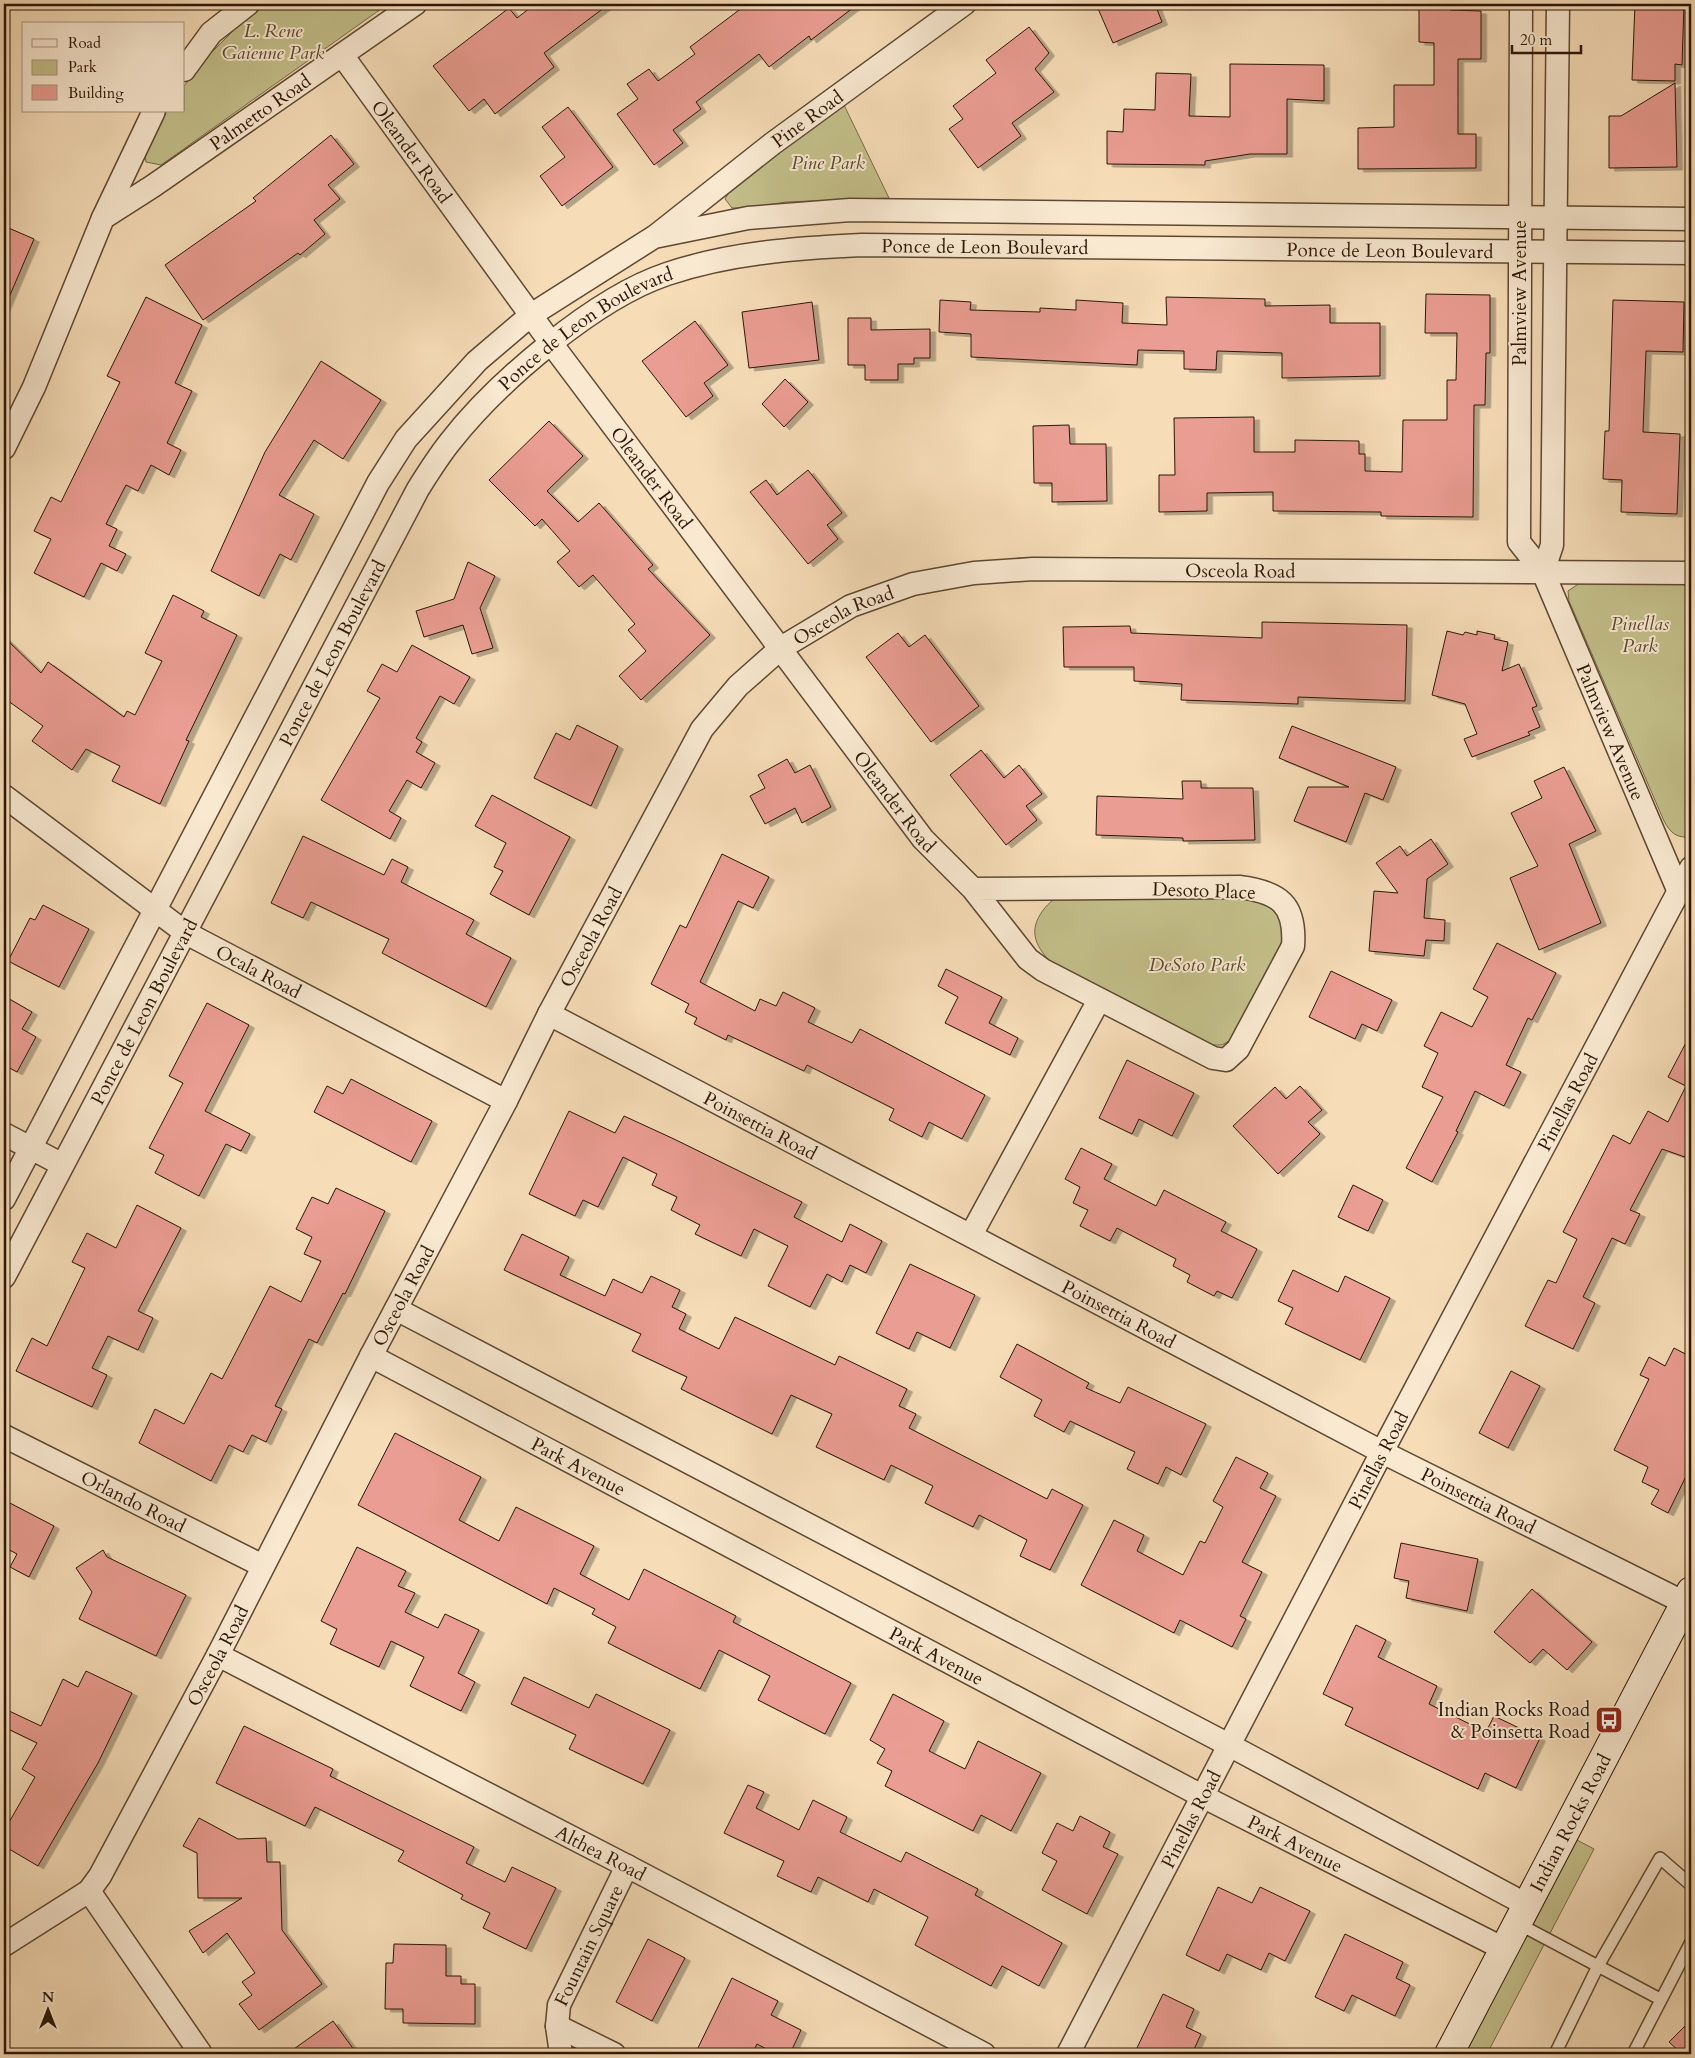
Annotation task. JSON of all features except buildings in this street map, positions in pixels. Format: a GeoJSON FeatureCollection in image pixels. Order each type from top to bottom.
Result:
{"type":"FeatureCollection","features":[{"type":"Feature","properties":{"kind":"street"},"geometry":{"type":"LineString","coordinates":[[185,69],[211,34],[248,4]]}},
{"type":"Feature","properties":{"kind":"street","name":"Palmetto Road"},"geometry":{"type":"LineString","coordinates":[[103,218],[153,186],[414,4]]}},
{"type":"Feature","properties":{"kind":"street","name":"Pine Road"},"geometry":{"type":"LineString","coordinates":[[654,237],[772,144],[964,4]]}},
{"type":"Feature","properties":{"kind":"street","name":"Palmview Avenue"},"geometry":{"type":"LineString","coordinates":[[1521,4],[1518,217],[1518,542],[1543,572],[1679,892]]}},
{"type":"Feature","properties":{"kind":"street","name":"Palmview Avenue"},"geometry":{"type":"LineString","coordinates":[[1543,572],[1552,545],[1558,4]]}},
{"type":"Feature","properties":{"kind":"street","name":"Oleander Road"},"geometry":{"type":"LineString","coordinates":[[342,55],[551,343],[923,839],[973,889]]}},
{"type":"Feature","properties":{"kind":"street"},"geometry":{"type":"LineString","coordinates":[[4,448],[34,387],[103,218],[154,112]]}},
{"type":"Feature","properties":{"kind":"street","name":"Ponce de Leon Boulevard"},"geometry":{"type":"LineString","coordinates":[[4,1199],[378,483],[406,439],[477,362],[531,315],[654,237],[748,218],[850,210],[1691,219]]}},
{"type":"Feature","properties":{"kind":"street","name":"Ponce de Leon Boulevard"},"geometry":{"type":"LineString","coordinates":[[4,1277],[61,1164],[186,933],[418,489],[450,442],[486,402],[551,343],[613,299],[666,274],[736,257],[808,247],[882,245],[1691,253]]}},
{"type":"Feature","properties":{"kind":"street","name":"Osceola Road"},"geometry":{"type":"LineString","coordinates":[[89,1891],[100,1876],[218,1654],[371,1356],[506,1101],[549,1014],[702,729],[738,686],[781,648],[851,606],[913,584],[974,573],[1033,569],[1691,573]]}},
{"type":"Feature","properties":{"kind":"street","name":"Ocala Road"},"geometry":{"type":"LineString","coordinates":[[4,796],[186,933],[506,1101]]}},
{"type":"Feature","properties":{"kind":"street","name":"Pinellas Road"},"geometry":{"type":"LineString","coordinates":[[1068,2054],[1382,1452],[1691,868]]}},
{"type":"Feature","properties":{"kind":"street","name":"Desoto Place"},"geometry":{"type":"LineString","coordinates":[[1239,887],[1261,890],[1279,898],[1291,912],[1294,929],[1293,946],[1238,1049],[1226,1060],[1213,1058],[1043,970],[1028,959],[973,889],[1239,887]]}},
{"type":"Feature","properties":{"kind":"street"},"geometry":{"type":"LineString","coordinates":[[971,1235],[1099,1000]]}},
{"type":"Feature","properties":{"kind":"street","name":"Poinsettia Road"},"geometry":{"type":"LineString","coordinates":[[549,1014],[1382,1452],[1689,1600]]}},
{"type":"Feature","properties":{"kind":"street"},"geometry":{"type":"LineString","coordinates":[[4,1134],[61,1164]]}},
{"type":"Feature","properties":{"kind":"street"},"geometry":{"type":"LineString","coordinates":[[396,1309],[1229,1745],[1522,1914]]}},
{"type":"Feature","properties":{"kind":"street","name":"Park Avenue"},"geometry":{"type":"LineString","coordinates":[[371,1356],[1202,1796],[1504,1949]]}},
{"type":"Feature","properties":{"kind":"street","name":"Orlando Road"},"geometry":{"type":"LineString","coordinates":[[4,1436],[263,1566]]}},
{"type":"Feature","properties":{"kind":"street","name":"Indian Rocks Road"},"geometry":{"type":"LineString","coordinates":[[1449,2054],[1689,1600]]}},
{"type":"Feature","properties":{"kind":"street","name":"Althea Road"},"geometry":{"type":"LineString","coordinates":[[218,1654],[984,2054]]}},
{"type":"Feature","properties":{"kind":"street","name":"Fountain Square"},"geometry":{"type":"LineString","coordinates":[[561,2054],[557,2026],[560,2005],[627,1866]]}},
{"type":"Feature","properties":{"kind":"street"},"geometry":{"type":"LineString","coordinates":[[4,1945],[89,1891],[201,2054]]}},
{"type":"Feature","properties":{"kind":"street"},"geometry":{"type":"LineString","coordinates":[[557,2026],[614,2054]]}},
{"type":"Feature","properties":{"kind":"lane"},"geometry":{"type":"LineString","coordinates":[[1556,2054],[1598,1966],[1660,1858],[1691,1885]]}},
{"type":"Feature","properties":{"kind":"lane"},"geometry":{"type":"LineString","coordinates":[[1522,1914],[1598,1966],[1660,1999]]}},
{"type":"Feature","properties":{"kind":"lane"},"geometry":{"type":"LineString","coordinates":[[1633,2054],[1691,1942]]}},
{"type":"Feature","properties":{"kind":"green space","name":"L. Rene Gaienne Park"},"geometry":{"type":"Polygon","coordinates":[[[260,4],[388,4],[161,165],[146,162],[146,149],[155,129],[165,112],[185,112],[185,85],[210,54],[260,4]]]}},
{"type":"Feature","properties":{"kind":"green space","name":"Pine Park"},"geometry":{"type":"Polygon","coordinates":[[[844,105],[889,198],[786,202],[749,208],[732,208],[725,199],[732,187],[844,105]]]}},
{"type":"Feature","properties":{"kind":"green space","name":"Pinellas Park"},"geometry":{"type":"Polygon","coordinates":[[[1580,583],[1691,583],[1691,837],[1682,837],[1675,834],[1664,821],[1569,601],[1568,591],[1580,583]]]}},
{"type":"Feature","properties":{"kind":"green space","name":"DeSoto Park"},"geometry":{"type":"Polygon","coordinates":[[[1081,895],[1259,899],[1280,910],[1288,933],[1232,1039],[1222,1045],[1210,1045],[1054,966],[1043,953],[1036,939],[1035,932],[1039,917],[1044,909],[1057,898],[1081,895]]]}},
{"type":"Feature","properties":{"kind":"green space"},"geometry":{"type":"Polygon","coordinates":[[[1575,1839],[1594,1849],[1487,2054],[1463,2054],[1575,1839]]]}},
{"type":"Feature","properties":{"kind":"place","name":"Indian Rocks Road & Poinsetta Road"},"geometry":{"type":"Point","coordinates":[1609,1720]}}]}
